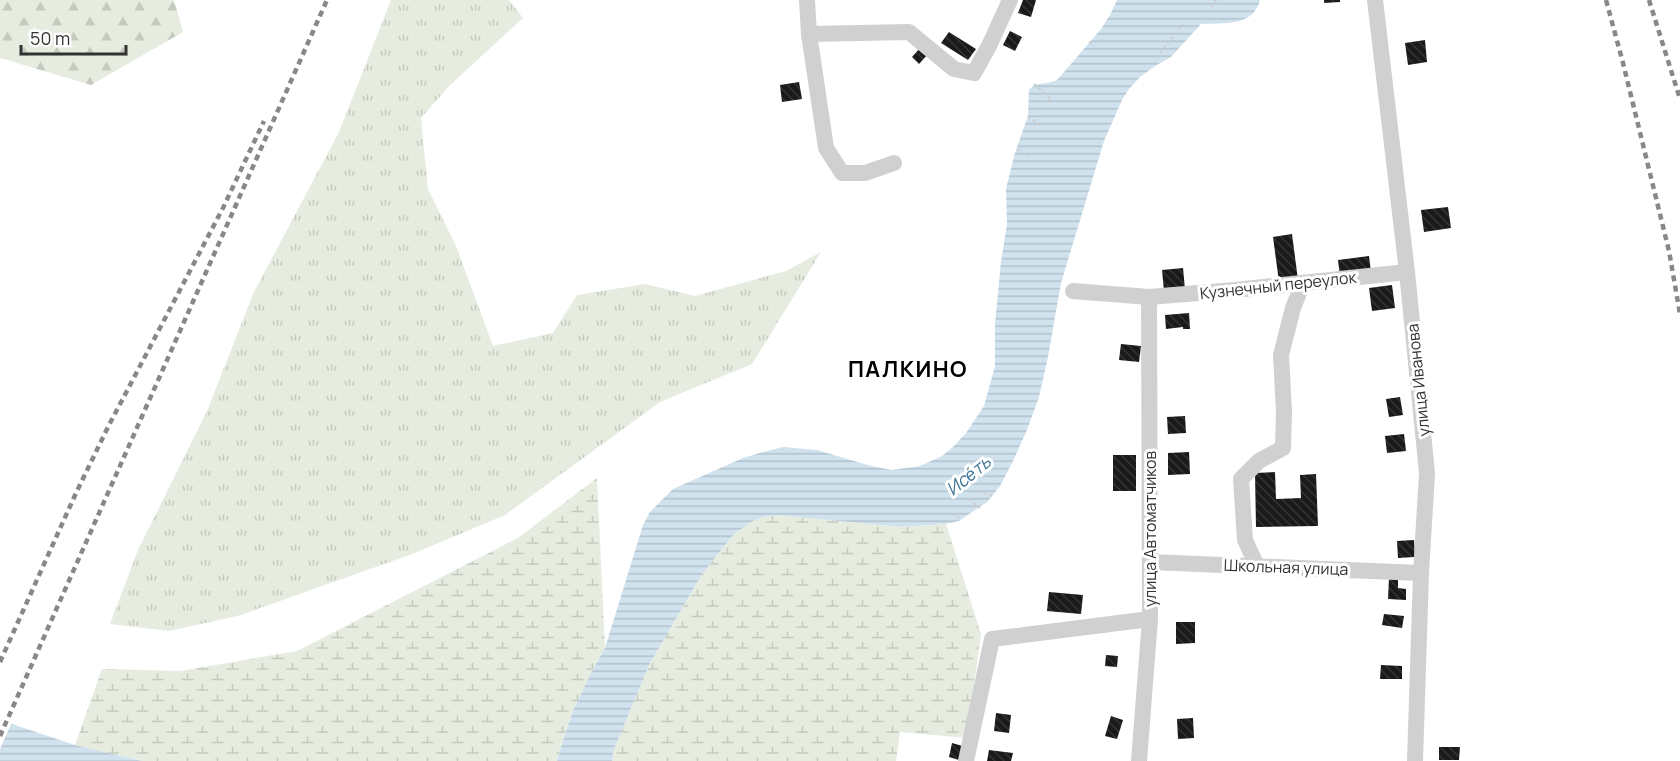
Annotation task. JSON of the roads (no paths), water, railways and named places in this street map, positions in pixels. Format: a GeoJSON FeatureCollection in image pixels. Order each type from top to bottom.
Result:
{"type":"FeatureCollection","features":[{"type":"Feature","properties":{"kind":"street"},"geometry":{"type":"LineString","coordinates":[[807,0],[809,34],[826,148],[842,173],[865,173],[894,163]]}},
{"type":"Feature","properties":{"kind":"street"},"geometry":{"type":"LineString","coordinates":[[809,34],[909,32],[954,69],[974,73],[1010,0]]}},
{"type":"Feature","properties":{"kind":"street","name":"улица Иванова"},"geometry":{"type":"LineString","coordinates":[[1376,0],[1428,473],[1421,573],[1415,761]]}},
{"type":"Feature","properties":{"kind":"street","name":"Кузнечный переулок"},"geometry":{"type":"LineString","coordinates":[[1073,291],[1149,297],[1407,272]]}},
{"type":"Feature","properties":{"kind":"street"},"geometry":{"type":"LineString","coordinates":[[1257,566],[1245,540],[1241,479],[1259,461],[1283,448],[1281,355],[1293,308],[1303,283]]}},
{"type":"Feature","properties":{"kind":"street","name":"улица Автоматчиков"},"geometry":{"type":"LineString","coordinates":[[1139,761],[1150,619],[1149,297]]}},
{"type":"Feature","properties":{"kind":"street","name":"Школьная улица"},"geometry":{"type":"LineString","coordinates":[[1150,562],[1421,573]]}},
{"type":"Feature","properties":{"kind":"street"},"geometry":{"type":"LineString","coordinates":[[966,761],[992,639],[1150,619]]}},
{"type":"Feature","properties":{"kind":"water","name":"Исе́ть"},"geometry":{"type":"Polygon","coordinates":[[[1117,0],[1260,0],[1252,14],[1239,21],[1201,24],[1171,57],[1140,77],[1122,100],[1104,141],[1061,283],[1039,397],[1027,430],[1000,486],[987,502],[959,521],[946,524],[902,527],[776,515],[753,521],[734,534],[702,574],[650,663],[614,749],[612,761],[557,761],[573,711],[605,648],[643,525],[650,512],[673,489],[743,458],[783,447],[817,450],[892,470],[920,466],[942,456],[966,433],[984,406],[995,366],[995,324],[1007,224],[1006,189],[1014,156],[1028,116],[1029,90],[1036,85],[1058,79],[1101,29],[1117,0]]]}},
{"type":"Feature","properties":{"kind":"water"},"geometry":{"type":"Polygon","coordinates":[[[0,720],[75,745],[142,761],[0,761],[0,720]]]}},
{"type":"Feature","properties":{"kind":"railway"},"geometry":{"type":"LineString","coordinates":[[0,736],[327,0]]}},
{"type":"Feature","properties":{"kind":"railway"},"geometry":{"type":"LineString","coordinates":[[1606,0],[1669,251],[1680,314]]}},
{"type":"Feature","properties":{"kind":"railway"},"geometry":{"type":"LineString","coordinates":[[1649,0],[1680,99]]}},
{"type":"Feature","properties":{"kind":"railway"},"geometry":{"type":"LineString","coordinates":[[0,662],[109,425],[223,208],[264,121]]}},
{"type":"Feature","properties":{"kind":"district","name":"ПАЛКИНО"},"geometry":{"type":"Point","coordinates":[908,369]}}]}
